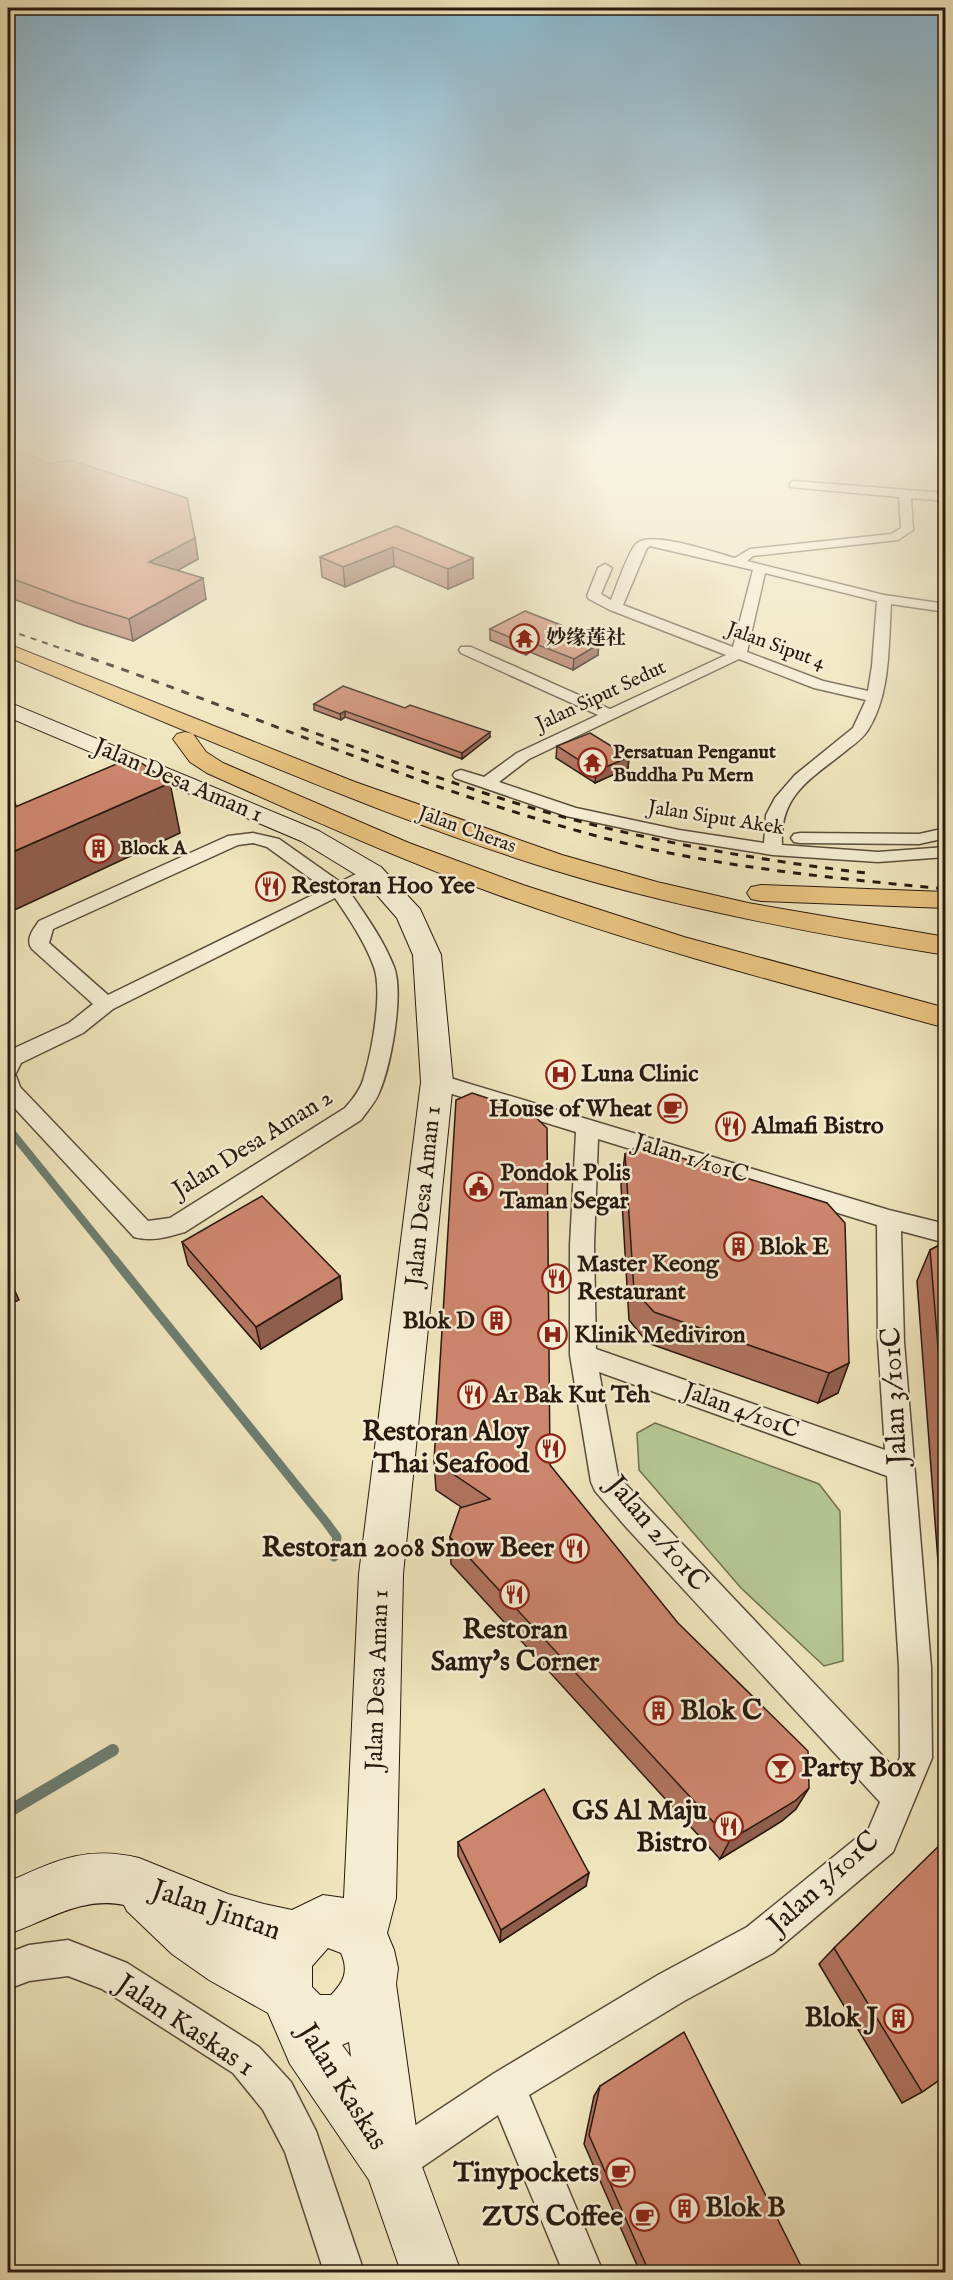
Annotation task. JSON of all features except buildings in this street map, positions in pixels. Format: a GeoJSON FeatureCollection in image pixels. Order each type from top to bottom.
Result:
{"type":"FeatureCollection","features":[{"type":"Feature","properties":{"kind":"highway","name":"Jalan Cheras"},"geometry":{"type":"LineString","coordinates":[[8,650],[351,788],[397,814],[543,875],[684,915],[773,935],[945,964]]}},
{"type":"Feature","properties":{"kind":"highway","name":"Jalan Cheras"},"geometry":{"type":"LineString","coordinates":[[8,669],[185,739],[397,814],[555,862],[694,900],[780,918],[945,946]]}},
{"type":"Feature","properties":{"kind":"highway"},"geometry":{"type":"LineString","coordinates":[[185,739],[198,757],[215,768],[435,862],[592,918],[945,1018]]}},
{"type":"Feature","properties":{"kind":"highway"},"geometry":{"type":"LineString","coordinates":[[351,788],[386,788],[614,861],[670,871],[855,914],[905,911],[945,900]]}},
{"type":"Feature","properties":{"kind":"highway"},"geometry":{"type":"LineString","coordinates":[[905,911],[945,891]]}},
{"type":"Feature","properties":{"kind":"highway"},"geometry":{"type":"LineString","coordinates":[[905,911],[945,924]]}},
{"type":"Feature","properties":{"kind":"highway"},"geometry":{"type":"LineString","coordinates":[[905,911],[945,930]]}},
{"type":"Feature","properties":{"kind":"highway"},"geometry":{"type":"LineString","coordinates":[[700,950],[945,1041]]}},
{"type":"Feature","properties":{"kind":"highway"},"geometry":{"type":"LineString","coordinates":[[907,1008],[945,1007]]}},
{"type":"Feature","properties":{"kind":"street"},"geometry":{"type":"LineString","coordinates":[[615,608],[636,557]]}},
{"type":"Feature","properties":{"kind":"street"},"geometry":{"type":"LineString","coordinates":[[719,557],[884,599],[945,608]]}},
{"type":"Feature","properties":{"kind":"street"},"geometry":{"type":"LineString","coordinates":[[737,562],[744,557]]}},
{"type":"Feature","properties":{"kind":"street","name":"Jalan Siput 4"},"geometry":{"type":"LineString","coordinates":[[605,568],[594,596],[615,608],[819,685],[874,697]]}},
{"type":"Feature","properties":{"kind":"street"},"geometry":{"type":"LineString","coordinates":[[739,654],[760,568]]}},
{"type":"Feature","properties":{"kind":"street"},"geometry":{"type":"LineString","coordinates":[[884,599],[874,697],[861,730],[794,784],[776,807],[772,844],[919,839],[945,833]]}},
{"type":"Feature","properties":{"kind":"street"},"geometry":{"type":"LineString","coordinates":[[466,650],[611,715]]}},
{"type":"Feature","properties":{"kind":"street","name":"Jalan Siput Sedut"},"geometry":{"type":"LineString","coordinates":[[486,784],[523,756],[739,654]]}},
{"type":"Feature","properties":{"kind":"street","name":"Jalan Desa Aman 1"},"geometry":{"type":"LineString","coordinates":[[8,710],[310,836],[372,873],[410,915],[427,955],[437,1082],[381,1574],[370,1898],[365,1960]]}},
{"type":"Feature","properties":{"kind":"street","name":"Jalan Siput Akek"},"geometry":{"type":"LineString","coordinates":[[461,775],[572,812],[679,835],[878,857],[945,852]]}},
{"type":"Feature","properties":{"kind":"street"},"geometry":{"type":"LineString","coordinates":[[106,1004],[39,945],[40,934],[46,925],[234,840],[254,838],[273,843],[339,890]]}},
{"type":"Feature","properties":{"kind":"street"},"geometry":{"type":"LineString","coordinates":[[8,1068],[12,1058],[76,1028],[106,1004],[372,873]]}},
{"type":"Feature","properties":{"kind":"street","name":"Jalan Desa Aman 2"},"geometry":{"type":"LineString","coordinates":[[8,1081],[9,1089],[142,1230],[159,1230],[177,1225],[353,1114],[367,1096],[375,1077],[388,1005],[385,969],[368,933],[339,890]]}},
{"type":"Feature","properties":{"kind":"street","name":"Jalan 1/101C"},"geometry":{"type":"LineString","coordinates":[[437,1082],[889,1220],[945,1234]]}},
{"type":"Feature","properties":{"kind":"street","name":"Jalan 2/101C"},"geometry":{"type":"LineString","coordinates":[[587,1127],[582,1245],[583,1355],[605,1482],[636,1518],[898,1797]]}},
{"type":"Feature","properties":{"kind":"street","name":"Jalan 3/101C"},"geometry":{"type":"LineString","coordinates":[[392,2164],[506,2087],[671,1988],[760,1940],[881,1840],[916,1758],[915,1667],[891,1341],[889,1220]]}},
{"type":"Feature","properties":{"kind":"street","name":"Jalan 4/101C"},"geometry":{"type":"LineString","coordinates":[[583,1355],[899,1468]]}},
{"type":"Feature","properties":{"kind":"street","name":"Jalan Jintan"},"geometry":{"type":"LineString","coordinates":[[8,1908],[70,1883],[104,1877],[135,1883],[244,1926],[298,1937]]}},
{"type":"Feature","properties":{"kind":"street","name":"Jalan Jintan"},"geometry":{"type":"LineString","coordinates":[[135,1883],[190,1935],[290,2001]]}},
{"type":"Feature","properties":{"kind":"street"},"geometry":{"type":"LineString","coordinates":[[323,1921],[337,1921],[350,1926],[365,1960],[362,2001],[350,2014],[336,2021],[321,2023],[306,2019],[290,2001],[284,1979],[285,1964],[298,1937],[309,1927],[323,1921]]}},
{"type":"Feature","properties":{"kind":"street","name":"Jalan Kaskas 1"},"geometry":{"type":"LineString","coordinates":[[8,1971],[29,1963],[68,1958],[114,1976],[246,2060],[277,2096],[302,2145],[344,2272]]}},
{"type":"Feature","properties":{"kind":"street","name":"Jalan Kaskas"},"geometry":{"type":"LineString","coordinates":[[365,1960],[392,2164],[432,2272]]}},
{"type":"Feature","properties":{"kind":"street","name":"Jalan Kaskas"},"geometry":{"type":"LineString","coordinates":[[290,2001],[309,2045],[392,2164]]}},
{"type":"Feature","properties":{"kind":"street"},"geometry":{"type":"LineString","coordinates":[[506,2087],[583,2272]]}},
{"type":"Feature","properties":{"kind":"green space"},"geometry":{"type":"Polygon","coordinates":[[[655,1423],[819,1484],[840,1511],[843,1661],[824,1666],[741,1588],[639,1470],[637,1433],[655,1423]]]}},
{"type":"Feature","properties":{"kind":"waterway"},"geometry":{"type":"LineString","coordinates":[[8,1128],[115,1260]]}},
{"type":"Feature","properties":{"kind":"waterway"},"geometry":{"type":"LineString","coordinates":[[114,1259],[326,1522],[337,1537],[334,1557]]}},
{"type":"Feature","properties":{"kind":"waterway"},"geometry":{"type":"LineString","coordinates":[[8,1812],[113,1750]]}},
{"type":"Feature","properties":{"kind":"railway"},"geometry":{"type":"LineString","coordinates":[[8,630],[80,655]]}},
{"type":"Feature","properties":{"kind":"railway"},"geometry":{"type":"LineString","coordinates":[[76,653],[404,774],[537,819],[604,838],[731,864],[817,876],[946,889]]}},
{"type":"Feature","properties":{"kind":"railway"},"geometry":{"type":"LineString","coordinates":[[301,728],[483,793],[594,825],[729,853],[866,873]]}},
{"type":"Feature","properties":{"kind":"place","name":"妙缘莲社"},"geometry":{"type":"Point","coordinates":[525,638]}},
{"type":"Feature","properties":{"kind":"place","name":"Persatuan Penganut Buddha Pu Mern"},"geometry":{"type":"Point","coordinates":[592,763]}},
{"type":"Feature","properties":{"kind":"place","name":"Block A"},"geometry":{"type":"Point","coordinates":[99,848]}},
{"type":"Feature","properties":{"kind":"place","name":"Restoran Hoo Yee"},"geometry":{"type":"Point","coordinates":[270,886]}},
{"type":"Feature","properties":{"kind":"place","name":"Luna Clinic"},"geometry":{"type":"Point","coordinates":[560,1074]}},
{"type":"Feature","properties":{"kind":"place","name":"House of Wheat"},"geometry":{"type":"Point","coordinates":[673,1109]}},
{"type":"Feature","properties":{"kind":"place","name":"Almafi Bistro"},"geometry":{"type":"Point","coordinates":[731,1126]}},
{"type":"Feature","properties":{"kind":"place","name":"Pondok Polis Taman Segar"},"geometry":{"type":"Point","coordinates":[479,1187]}},
{"type":"Feature","properties":{"kind":"place","name":"Blok E"},"geometry":{"type":"Point","coordinates":[738,1247]}},
{"type":"Feature","properties":{"kind":"place","name":"Master Keong Restaurant"},"geometry":{"type":"Point","coordinates":[556,1278]}},
{"type":"Feature","properties":{"kind":"place","name":"Blok D"},"geometry":{"type":"Point","coordinates":[496,1321]}},
{"type":"Feature","properties":{"kind":"place","name":"Klinik Mediviron"},"geometry":{"type":"Point","coordinates":[553,1335]}},
{"type":"Feature","properties":{"kind":"place","name":"A1 Bak Kut Teh"},"geometry":{"type":"Point","coordinates":[472,1395]}},
{"type":"Feature","properties":{"kind":"place","name":"Restoran Aloy Thai Seafood"},"geometry":{"type":"Point","coordinates":[550,1448]}},
{"type":"Feature","properties":{"kind":"place","name":"Restoran 2008 Snow Beer"},"geometry":{"type":"Point","coordinates":[575,1548]}},
{"type":"Feature","properties":{"kind":"place","name":"Restoran Samy's Corner"},"geometry":{"type":"Point","coordinates":[515,1595]}},
{"type":"Feature","properties":{"kind":"place","name":"Blok C"},"geometry":{"type":"Point","coordinates":[659,1711]}},
{"type":"Feature","properties":{"kind":"place","name":"Party Box"},"geometry":{"type":"Point","coordinates":[780,1768]}},
{"type":"Feature","properties":{"kind":"place","name":"GS Al Maju Bistro"},"geometry":{"type":"Point","coordinates":[728,1827]}},
{"type":"Feature","properties":{"kind":"place","name":"Blok J"},"geometry":{"type":"Point","coordinates":[899,2018]}},
{"type":"Feature","properties":{"kind":"place","name":"Tinypockets"},"geometry":{"type":"Point","coordinates":[620,2173]}},
{"type":"Feature","properties":{"kind":"place","name":"Blok B"},"geometry":{"type":"Point","coordinates":[684,2208]}},
{"type":"Feature","properties":{"kind":"place","name":"ZUS Coffee"},"geometry":{"type":"Point","coordinates":[644,2217]}}]}
